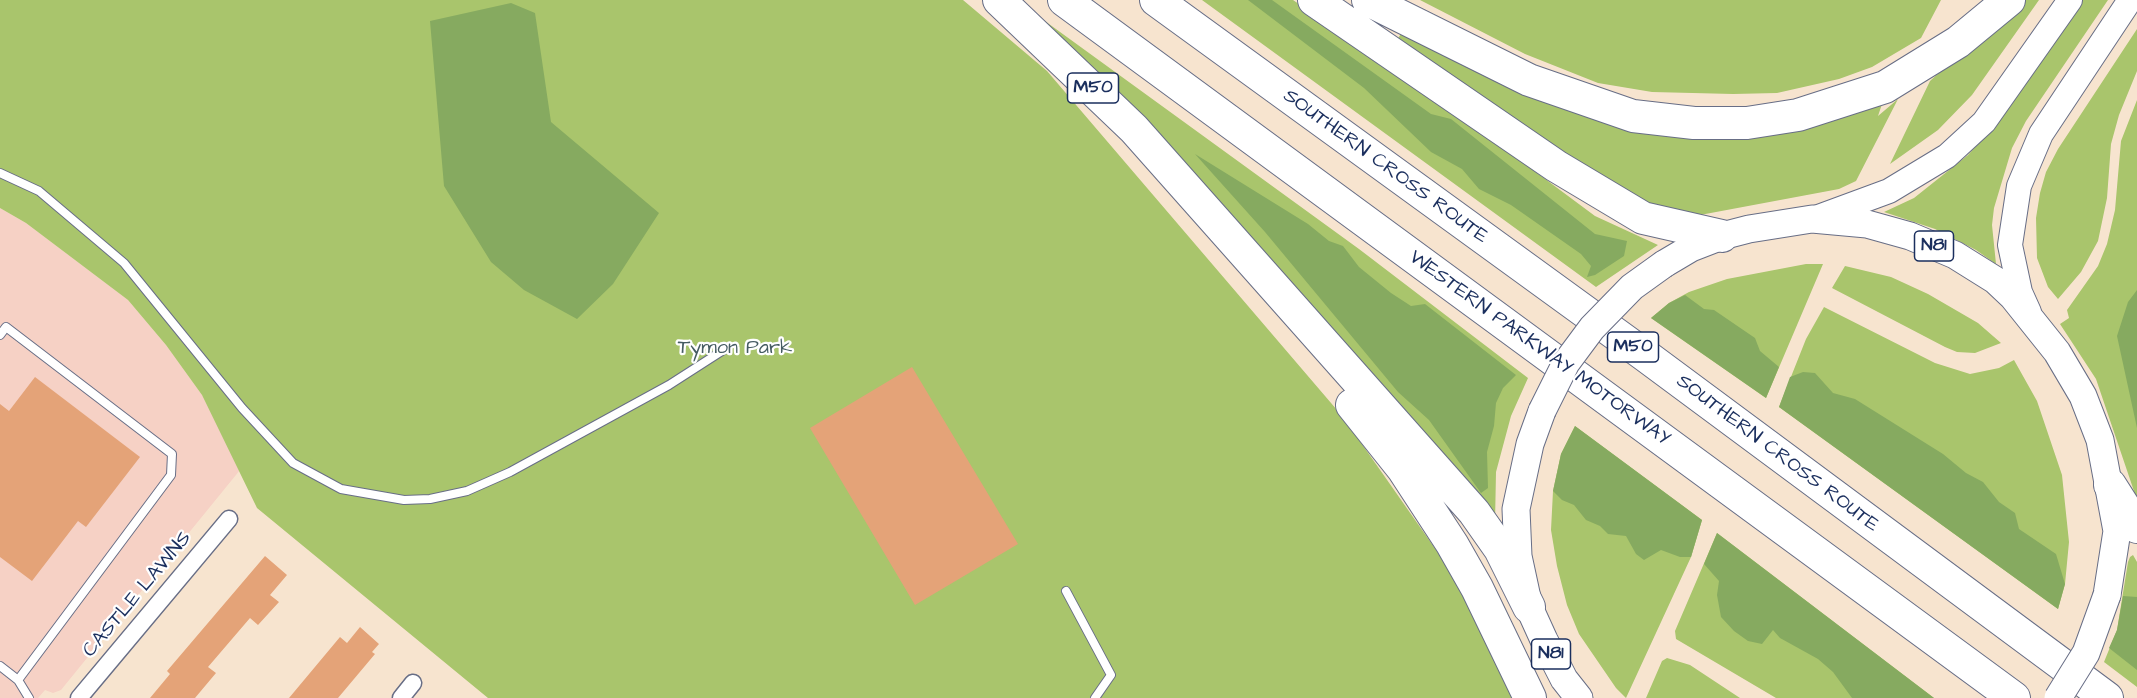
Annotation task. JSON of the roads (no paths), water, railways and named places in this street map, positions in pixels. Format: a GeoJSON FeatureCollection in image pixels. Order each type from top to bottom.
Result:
{"type":"FeatureCollection","features":[{"type":"Feature","properties":{"kind":"highway","name":"M50"},"geometry":{"type":"LineString","coordinates":[[980,0],[1051,48]]}},
{"type":"Feature","properties":{"kind":"highway","name":"M50"},"geometry":{"type":"LineString","coordinates":[[999,0],[1134,129],[1474,512],[1500,549],[1529,607]]}},
{"type":"Feature","properties":{"kind":"highway","name":"WESTERN PARKWAY MOTORWAY"},"geometry":{"type":"LineString","coordinates":[[1064,0],[2014,698]]}},
{"type":"Feature","properties":{"kind":"highway","name":"SOUTHERN CROSS ROUTE"},"geometry":{"type":"LineString","coordinates":[[1156,0],[1646,356],[2107,698]]}},
{"type":"Feature","properties":{"kind":"highway"},"geometry":{"type":"LineString","coordinates":[[1314,0],[1556,166],[1642,218],[1722,236]]}},
{"type":"Feature","properties":{"kind":"highway"},"geometry":{"type":"LineString","coordinates":[[1368,0],[1529,80],[1633,116],[1694,123],[1747,123],[1798,115],[1885,87],[1958,42],[2009,0]]}},
{"type":"Feature","properties":{"kind":"highway","name":"M50"},"geometry":{"type":"LineString","coordinates":[[1249,259],[1305,345],[1403,469],[1441,528],[1477,588],[1530,698]]}},
{"type":"Feature","properties":{"kind":"highway"},"geometry":{"type":"LineString","coordinates":[[2110,485],[2127,529]]}},
{"type":"Feature","properties":{"kind":"main road"},"geometry":{"type":"LineString","coordinates":[[1812,219],[1889,191],[1947,156],[1984,122],[2070,0]]}},
{"type":"Feature","properties":{"kind":"main road"},"geometry":{"type":"LineString","coordinates":[[2032,320],[2020,292],[2010,245],[2019,186],[2041,134],[2130,0]]}},
{"type":"Feature","properties":{"kind":"main road","name":"N81"},"geometry":{"type":"LineString","coordinates":[[1579,698],[1564,679],[1529,607],[1519,565],[1516,509],[1530,444],[1542,411],[1566,363],[1592,328],[1632,287],[1691,248],[1749,229],[1812,219],[1867,224],[1910,236],[1955,255],[1995,280],[2032,320],[2057,352],[2083,396],[2100,440],[2110,485]]}},
{"type":"Feature","properties":{"kind":"main road"},"geometry":{"type":"LineString","coordinates":[[2058,698],[2086,653],[2127,529]]}},
{"type":"Feature","properties":{"kind":"street","name":"CASTLE LAWNS"},"geometry":{"type":"LineString","coordinates":[[79,698],[229,519]]}},
{"type":"Feature","properties":{"kind":"street"},"geometry":{"type":"LineString","coordinates":[[401,698],[413,683]]}},
{"type":"Feature","properties":{"kind":"lane"},"geometry":{"type":"LineString","coordinates":[[0,173],[39,192],[124,263],[242,408],[293,463],[340,489],[404,500],[430,499],[467,490],[510,472],[659,391],[725,349]]}},
{"type":"Feature","properties":{"kind":"lane"},"geometry":{"type":"LineString","coordinates":[[0,335],[6,327],[172,454],[171,475],[18,680]]}},
{"type":"Feature","properties":{"kind":"lane"},"geometry":{"type":"LineString","coordinates":[[1066,591],[1111,675],[1095,698]]}},
{"type":"Feature","properties":{"kind":"lane"},"geometry":{"type":"LineString","coordinates":[[0,666],[18,680],[29,698]]}},
{"type":"Feature","properties":{"kind":"park label","name":"Tymon Park"},"geometry":{"type":"Point","coordinates":[735,349]}}]}
